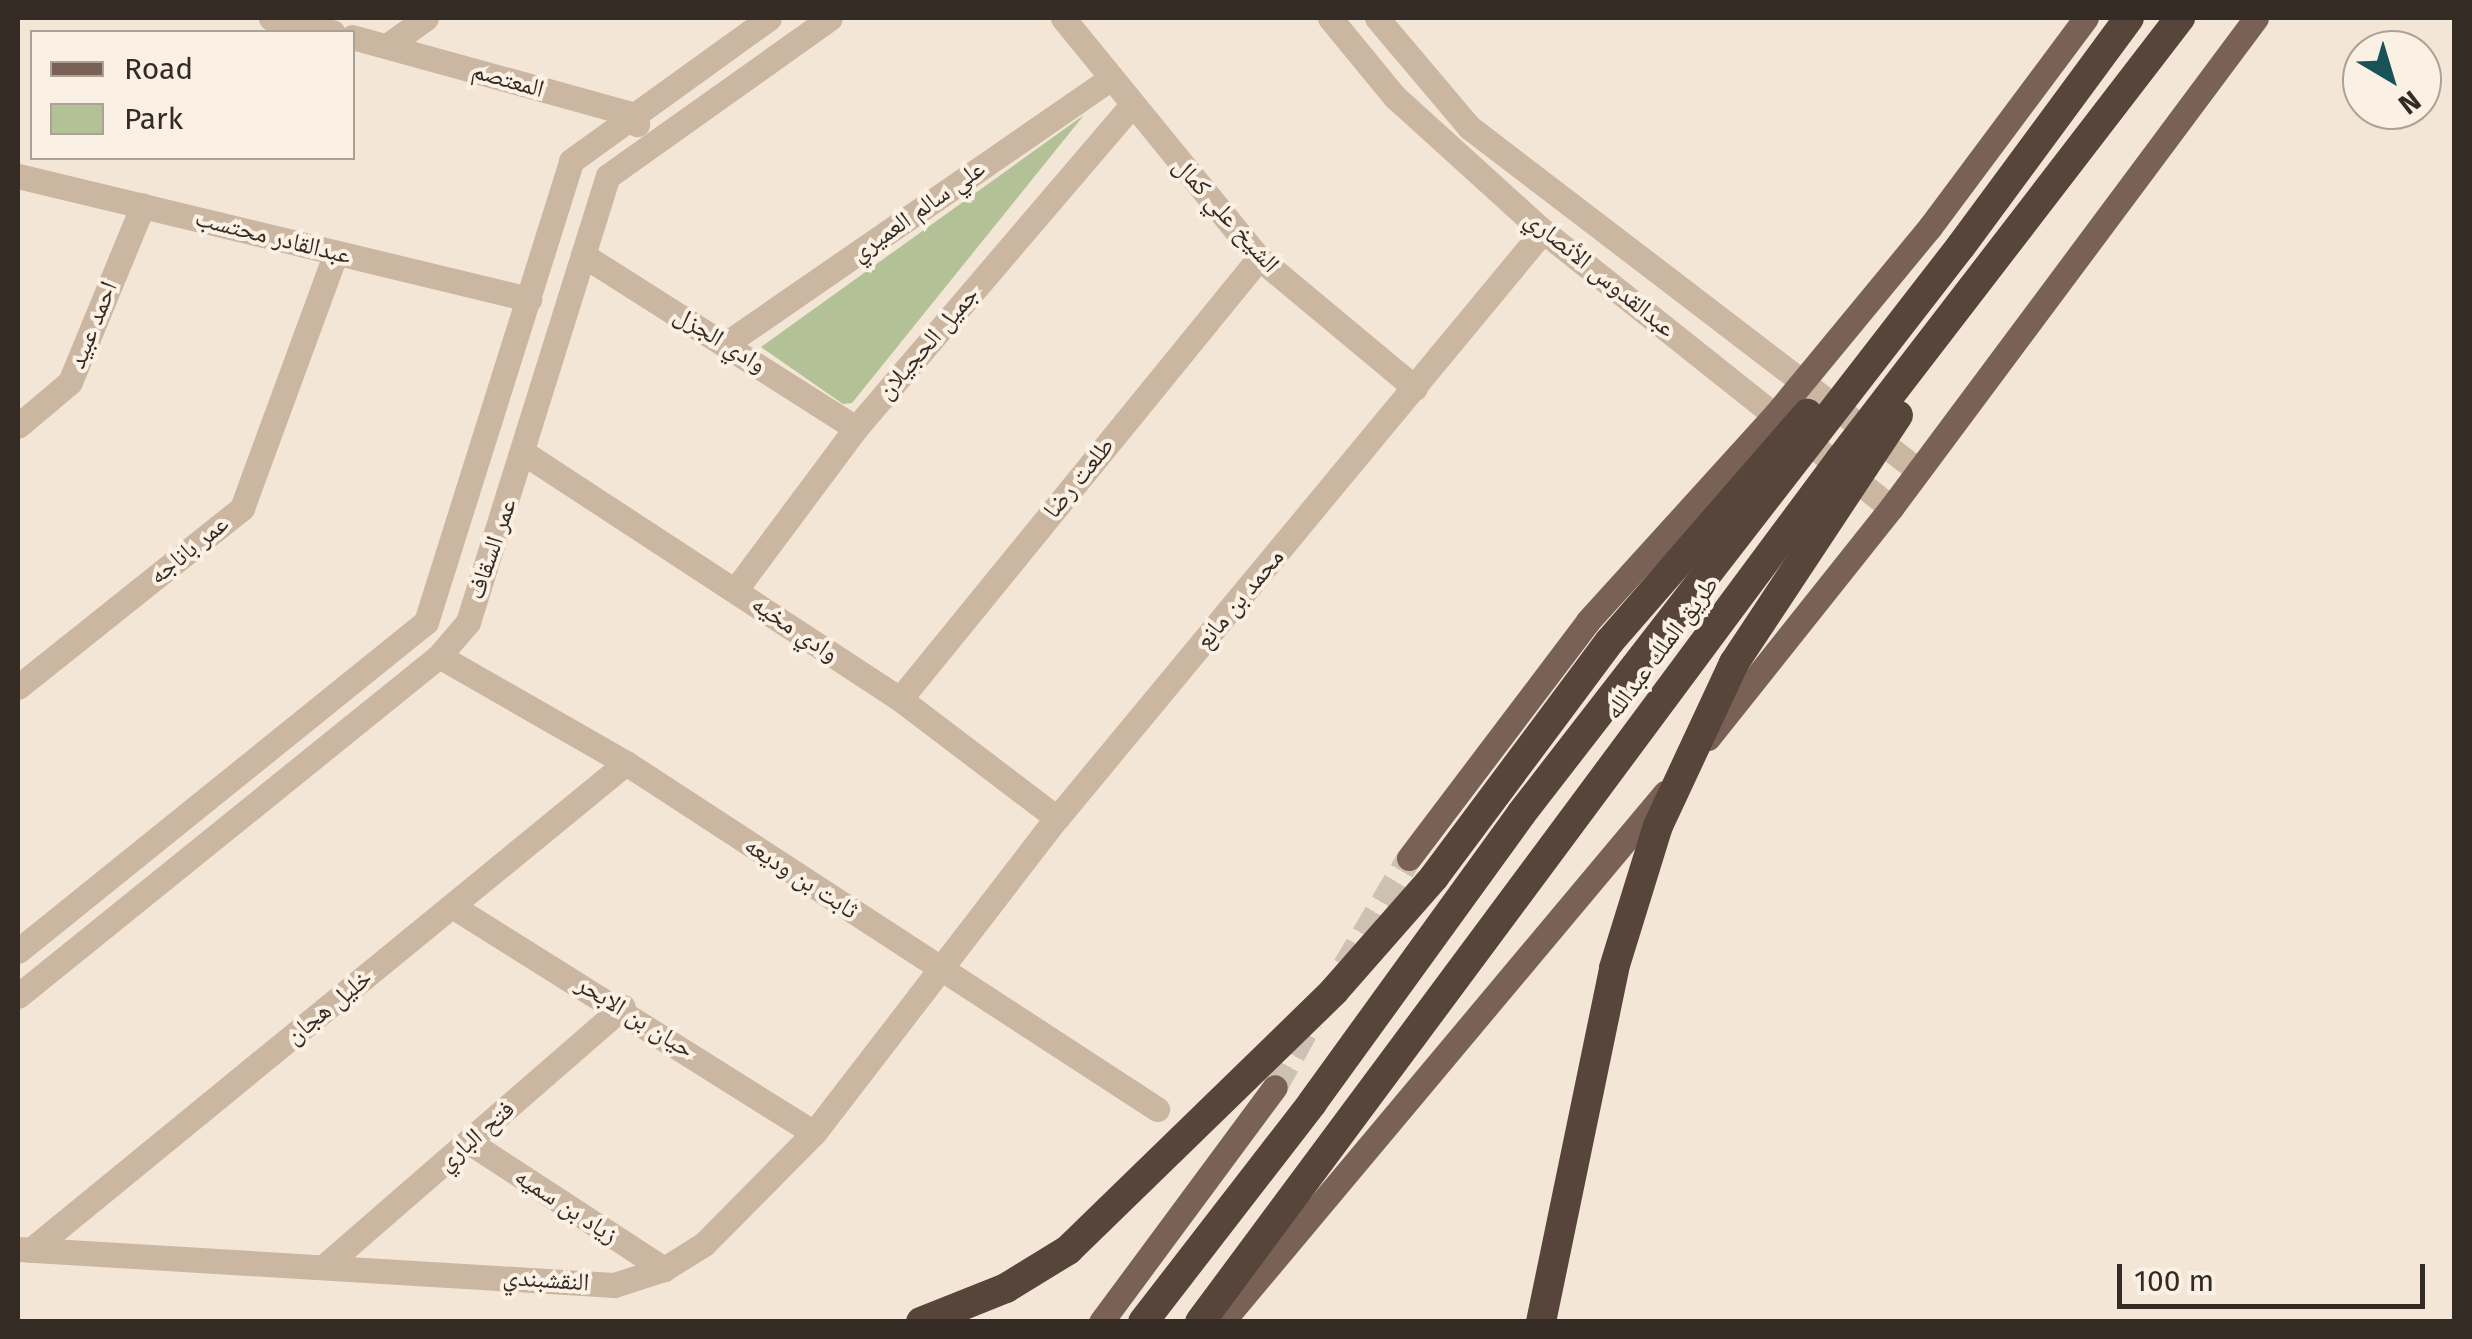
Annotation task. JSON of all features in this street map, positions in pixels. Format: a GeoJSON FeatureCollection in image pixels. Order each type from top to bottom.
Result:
{"type":"FeatureCollection","features":[{"type":"Feature","properties":{"kind":"highway"},"geometry":{"type":"LineString","coordinates":[[1143,1322],[1312,1103],[1520,814],[1961,246],[2128,18]]}},
{"type":"Feature","properties":{"kind":"highway","name":"طريق الملك عبدالله"},"geometry":{"type":"LineString","coordinates":[[1200,1322],[1342,1125],[2180,18]]}},
{"type":"Feature","properties":{"kind":"highway"},"geometry":{"type":"LineString","coordinates":[[1541,1322],[1614,968],[1658,826],[1734,662],[2037,204]]}},
{"type":"Feature","properties":{"kind":"highway"},"geometry":{"type":"LineString","coordinates":[[921,1322],[1006,1288],[1068,1250],[1264,1079],[1374,950],[1610,642],[1961,246]]}},
{"type":"Feature","properties":{"kind":"main road"},"geometry":{"type":"LineString","coordinates":[[1409,858],[1588,621],[1803,382],[2086,18]]}},
{"type":"Feature","properties":{"kind":"main road"},"geometry":{"type":"LineString","coordinates":[[2112,208],[2243,18]]}},
{"type":"Feature","properties":{"kind":"main road"},"geometry":{"type":"LineString","coordinates":[[1222,1322],[1626,844],[1891,508],[2256,18]]}},
{"type":"Feature","properties":{"kind":"main road"},"geometry":{"type":"LineString","coordinates":[[1101,1322],[1264,1079]]}},
{"type":"Feature","properties":{"kind":"street"},"geometry":{"type":"LineString","coordinates":[[271,18],[323,30]]}},
{"type":"Feature","properties":{"kind":"street"},"geometry":{"type":"LineString","coordinates":[[387,46],[426,18]]}},
{"type":"Feature","properties":{"kind":"street","name":"عمر السقاف"},"geometry":{"type":"LineString","coordinates":[[18,951],[426,622],[571,161],[768,18]]}},
{"type":"Feature","properties":{"kind":"street","name":"عمر السقاف"},"geometry":{"type":"LineString","coordinates":[[18,996],[439,656],[468,622],[608,176],[830,18]]}},
{"type":"Feature","properties":{"kind":"street","name":"الشيخ علي كمال"},"geometry":{"type":"LineString","coordinates":[[1063,18],[1259,258],[1415,388]]}},
{"type":"Feature","properties":{"kind":"street","name":"عبدالقدوس الأنصاري"},"geometry":{"type":"LineString","coordinates":[[1330,18],[1395,97],[1543,230],[1891,508]]}},
{"type":"Feature","properties":{"kind":"street","name":"عبدالقدوس الأنصاري"},"geometry":{"type":"LineString","coordinates":[[1377,18],[1470,127],[1919,471]]}},
{"type":"Feature","properties":{"kind":"street","name":"المعتصم"},"geometry":{"type":"LineString","coordinates":[[355,38],[631,114]]}},
{"type":"Feature","properties":{"kind":"street","name":"علي سالم العميري"},"geometry":{"type":"LineString","coordinates":[[727,344],[1109,79]]}},
{"type":"Feature","properties":{"kind":"street","name":"جميل الحجيلان"},"geometry":{"type":"LineString","coordinates":[[736,589],[856,428],[1132,106]]}},
{"type":"Feature","properties":{"kind":"street"},"geometry":{"type":"LineString","coordinates":[[631,114],[651,143]]}},
{"type":"Feature","properties":{"kind":"street","name":"عبدالقادر محتسب"},"geometry":{"type":"LineString","coordinates":[[18,176],[529,300]]}},
{"type":"Feature","properties":{"kind":"street","name":"احمد عبيد"},"geometry":{"type":"LineString","coordinates":[[18,426],[70,382],[143,205]]}},
{"type":"Feature","properties":{"kind":"street","name":"محمد بن مانع"},"geometry":{"type":"LineString","coordinates":[[940,970],[1057,818],[1543,230]]}},
{"type":"Feature","properties":{"kind":"street","name":"عمر باناجه"},"geometry":{"type":"LineString","coordinates":[[18,687],[242,508],[336,253]]}},
{"type":"Feature","properties":{"kind":"street","name":"وادي الجزل"},"geometry":{"type":"LineString","coordinates":[[584,255],[856,428]]}},
{"type":"Feature","properties":{"kind":"street","name":"طلعت رضا"},"geometry":{"type":"LineString","coordinates":[[900,699],[1259,258]]}},
{"type":"Feature","properties":{"kind":"street","name":"وادي مخيه"},"geometry":{"type":"LineString","coordinates":[[524,453],[900,699],[1057,818]]}},
{"type":"Feature","properties":{"kind":"street","name":"ثابت بن وديعه"},"geometry":{"type":"LineString","coordinates":[[439,656],[626,762],[1157,1109]]}},
{"type":"Feature","properties":{"kind":"street","name":"خليل هجان"},"geometry":{"type":"LineString","coordinates":[[24,1249],[626,762]]}},
{"type":"Feature","properties":{"kind":"street","name":"حيان بن الابحر"},"geometry":{"type":"LineString","coordinates":[[452,906],[623,1007],[814,1133]]}},
{"type":"Feature","properties":{"kind":"street","name":"النقشبندي"},"geometry":{"type":"LineString","coordinates":[[24,1249],[327,1264],[614,1286],[664,1269],[704,1244],[814,1133],[940,970]]}},
{"type":"Feature","properties":{"kind":"street","name":"فتح الباري"},"geometry":{"type":"LineString","coordinates":[[327,1264],[623,1007]]}},
{"type":"Feature","properties":{"kind":"street","name":"زياد بن سميه"},"geometry":{"type":"LineString","coordinates":[[469,1142],[664,1269]]}},
{"type":"Feature","properties":{"kind":"green space"},"geometry":{"type":"Polygon","coordinates":[[[1084,115],[852,403],[843,404],[761,347],[1084,115]]]}},
{"type":"Feature","properties":{"kind":"tunnel"},"geometry":{"type":"LineString","coordinates":[[1345,966],[1409,858]]}},
{"type":"Feature","properties":{"kind":"tunnel"},"geometry":{"type":"LineString","coordinates":[[1275,1087],[1311,1021]]}}]}
